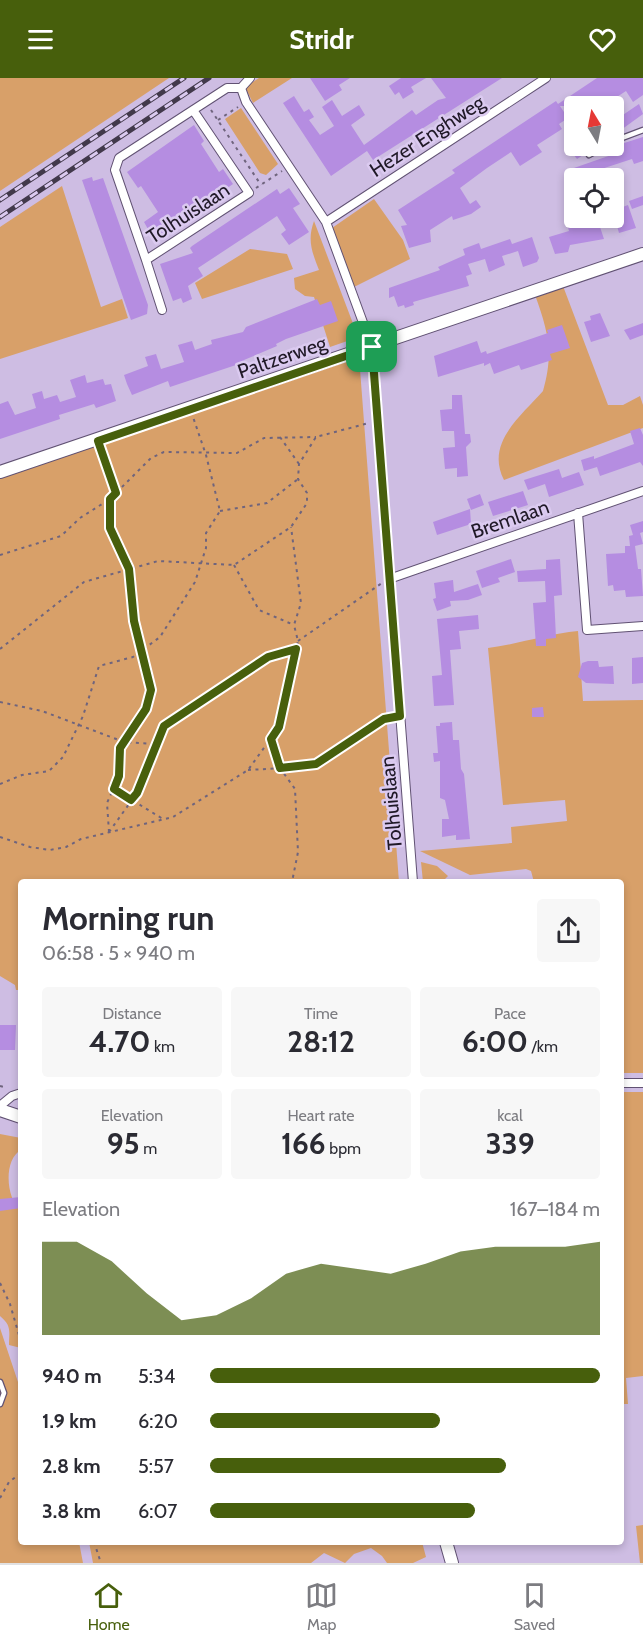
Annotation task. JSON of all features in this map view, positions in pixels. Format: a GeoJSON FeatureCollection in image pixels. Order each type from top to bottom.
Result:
{"type":"FeatureCollection","features":[{"type":"Feature","properties":{"kind":"street"},"geometry":{"type":"LineString","coordinates":[[241,88],[250,78]]}},
{"type":"Feature","properties":{"kind":"street","name":"Hezer Enghweg"},"geometry":{"type":"LineString","coordinates":[[326,222],[546,78]]}},
{"type":"Feature","properties":{"kind":"street","name":"Tolhuislaan"},"geometry":{"type":"LineString","coordinates":[[162,310],[114,165],[119,158],[227,88],[241,88],[246,102],[326,222],[372,347],[413,879]]}},
{"type":"Feature","properties":{"kind":"street","name":"Tolhuislaan"},"geometry":{"type":"LineString","coordinates":[[146,260],[249,193],[193,110]]}},
{"type":"Feature","properties":{"kind":"street","name":"Paltzerweg"},"geometry":{"type":"LineString","coordinates":[[0,472],[190,410],[643,254]]}},
{"type":"Feature","properties":{"kind":"street","name":"Bremlaan"},"geometry":{"type":"LineString","coordinates":[[389,579],[643,491]]}},
{"type":"Feature","properties":{"kind":"street"},"geometry":{"type":"LineString","coordinates":[[578,513],[587,630],[643,626]]}},
{"type":"Feature","properties":{"kind":"street"},"geometry":{"type":"LineString","coordinates":[[624,1083],[643,1083]]}},
{"type":"Feature","properties":{"kind":"street"},"geometry":{"type":"LineString","coordinates":[[18,1094],[12,1096],[0,1108],[18,1116]]}},
{"type":"Feature","properties":{"kind":"street"},"geometry":{"type":"LineString","coordinates":[[447,1545],[452,1563]]}},
{"type":"Feature","properties":{"kind":"lane"},"geometry":{"type":"LineString","coordinates":[[624,137],[643,130]]}},
{"type":"Feature","properties":{"kind":"lane"},"geometry":{"type":"LineString","coordinates":[[0,1382],[4,1393],[0,1404]]}},
{"type":"Feature","properties":{"kind":"path"},"geometry":{"type":"LineString","coordinates":[[210,109],[261,185]]}},
{"type":"Feature","properties":{"kind":"path"},"geometry":{"type":"LineString","coordinates":[[218,120],[232,111]]}},
{"type":"Feature","properties":{"kind":"path","name":"Tolhuislaan"},"geometry":{"type":"LineString","coordinates":[[249,193],[289,167]]}},
{"type":"Feature","properties":{"kind":"path"},"geometry":{"type":"LineString","coordinates":[[0,784],[21,775],[49,771],[63,757],[78,726],[99,666],[133,657],[160,637],[195,582],[202,563],[206,533],[220,511],[206,455],[190,410]]}},
{"type":"Feature","properties":{"kind":"path"},"geometry":{"type":"LineString","coordinates":[[0,555],[61,536],[80,518],[110,499],[152,458],[165,452],[206,455],[237,453],[264,438],[316,437],[361,427],[377,420]]}},
{"type":"Feature","properties":{"kind":"path"},"geometry":{"type":"LineString","coordinates":[[280,436],[299,464]]}},
{"type":"Feature","properties":{"kind":"path"},"geometry":{"type":"LineString","coordinates":[[0,649],[84,582],[158,561],[234,565],[291,527],[307,502],[307,493],[298,479],[299,464],[316,437]]}},
{"type":"Feature","properties":{"kind":"path"},"geometry":{"type":"LineString","coordinates":[[98,441],[116,493]]}},
{"type":"Feature","properties":{"kind":"path"},"geometry":{"type":"LineString","coordinates":[[220,511],[267,503],[298,479]]}},
{"type":"Feature","properties":{"kind":"path"},"geometry":{"type":"LineString","coordinates":[[109,832],[107,803],[119,776],[120,748],[146,709],[151,690],[134,621],[129,569],[112,537],[110,499]]}},
{"type":"Feature","properties":{"kind":"path"},"geometry":{"type":"LineString","coordinates":[[0,837],[30,847],[50,850],[109,832],[164,820],[173,817],[248,770],[279,727],[298,641],[294,625],[301,603],[291,527]]}},
{"type":"Feature","properties":{"kind":"path"},"geometry":{"type":"LineString","coordinates":[[234,565],[259,610],[294,625]]}},
{"type":"Feature","properties":{"kind":"path"},"geometry":{"type":"LineString","coordinates":[[298,641],[389,579]]}},
{"type":"Feature","properties":{"kind":"path"},"geometry":{"type":"LineString","coordinates":[[109,832],[137,793],[164,726],[186,709],[268,657],[296,649]]}},
{"type":"Feature","properties":{"kind":"path"},"geometry":{"type":"LineString","coordinates":[[0,702],[42,711],[124,742],[156,744]]}},
{"type":"Feature","properties":{"kind":"path"},"geometry":{"type":"LineString","coordinates":[[248,770],[316,764],[384,719],[400,716]]}},
{"type":"Feature","properties":{"kind":"path"},"geometry":{"type":"LineString","coordinates":[[271,739],[280,768],[295,789],[298,852],[293,879]]}},
{"type":"Feature","properties":{"kind":"path"},"geometry":{"type":"LineString","coordinates":[[114,789],[164,820]]}},
{"type":"Feature","properties":{"kind":"path"},"geometry":{"type":"LineString","coordinates":[[0,1283],[18,1333]]}},
{"type":"Feature","properties":{"kind":"path"},"geometry":{"type":"LineString","coordinates":[[0,1296],[5,1294]]}},
{"type":"Feature","properties":{"kind":"path"},"geometry":{"type":"LineString","coordinates":[[0,1498],[9,1482],[18,1475]]}},
{"type":"Feature","properties":{"kind":"path"},"geometry":{"type":"LineString","coordinates":[[95,1545],[101,1563]]}},
{"type":"Feature","properties":{"kind":"shaded area"},"geometry":{"type":"Polygon","coordinates":[[[0,78],[169,78],[0,191],[0,78]]]}},
{"type":"Feature","properties":{"kind":"shaded area"},"geometry":{"type":"Polygon","coordinates":[[[259,78],[292,78],[253,103],[245,87],[259,78]]]}},
{"type":"Feature","properties":{"kind":"shaded area"},"geometry":{"type":"Polygon","coordinates":[[[241,108],[278,164],[266,175],[260,173],[225,119],[241,108]]]}},
{"type":"Feature","properties":{"kind":"shaded area"},"geometry":{"type":"Polygon","coordinates":[[[62,186],[101,307],[122,299],[128,318],[0,359],[0,227],[62,186]]]}},
{"type":"Feature","properties":{"kind":"shaded area"},"geometry":{"type":"Polygon","coordinates":[[[374,199],[403,240],[410,259],[354,287],[332,228],[374,199]]]}},
{"type":"Feature","properties":{"kind":"shaded area"},"geometry":{"type":"Polygon","coordinates":[[[314,221],[357,334],[356,338],[330,347],[314,297],[305,296],[295,289],[294,278],[319,270],[312,252],[314,221]]]}},
{"type":"Feature","properties":{"kind":"shaded area"},"geometry":{"type":"Polygon","coordinates":[[[250,249],[287,254],[293,269],[202,299],[195,283],[250,249]]]}},
{"type":"Feature","properties":{"kind":"shaded area"},"geometry":{"type":"Polygon","coordinates":[[[563,286],[608,405],[623,405],[640,396],[643,405],[643,428],[504,480],[499,467],[502,442],[516,420],[543,391],[546,377],[548,342],[535,295],[563,286]]]}},
{"type":"Feature","properties":{"kind":"shaded area"},"geometry":{"type":"Polygon","coordinates":[[[359,356],[399,879],[18,879],[18,990],[15,985],[0,976],[0,476],[359,356]]]}},
{"type":"Feature","properties":{"kind":"shaded area"},"geometry":{"type":"Polygon","coordinates":[[[578,631],[583,701],[643,700],[643,1073],[624,1073],[624,879],[533,879],[531,871],[526,869],[470,875],[420,851],[512,843],[511,827],[567,821],[565,800],[503,805],[488,648],[578,631]]]}},
{"type":"Feature","properties":{"kind":"shaded area"},"geometry":{"type":"Polygon","coordinates":[[[421,862],[437,866],[448,876],[445,879],[423,879],[421,862]]]}},
{"type":"Feature","properties":{"kind":"shaded area"},"geometry":{"type":"Polygon","coordinates":[[[624,1092],[643,1092],[643,1376],[626,1378],[628,1404],[624,1404],[624,1092]]]}},
{"type":"Feature","properties":{"kind":"shaded area"},"geometry":{"type":"Polygon","coordinates":[[[0,1134],[18,1137],[18,1152],[11,1162],[9,1180],[12,1198],[18,1207],[18,1347],[9,1345],[8,1326],[0,1316],[0,1134]]]}},
{"type":"Feature","properties":{"kind":"shaded area"},"geometry":{"type":"Polygon","coordinates":[[[0,1328],[18,1382],[18,1545],[80,1545],[83,1563],[0,1563],[0,1328]]]}},
{"type":"Feature","properties":{"kind":"shaded area"},"geometry":{"type":"Polygon","coordinates":[[[643,1525],[643,1563],[640,1563],[636,1526],[643,1525]]]}},
{"type":"Feature","properties":{"kind":"shaded area"},"geometry":{"type":"Polygon","coordinates":[[[90,1545],[423,1545],[426,1557],[413,1563],[387,1563],[371,1548],[354,1554],[345,1563],[324,1553],[311,1563],[93,1563],[90,1545]]]}},
{"type":"Feature","properties":{"kind":"building"},"geometry":{"type":"Polygon","coordinates":[[[310,78],[350,78],[339,85],[342,90],[325,101],[310,78]]]}},
{"type":"Feature","properties":{"kind":"building"},"geometry":{"type":"Polygon","coordinates":[[[401,78],[426,78],[411,87],[414,92],[403,99],[399,92],[395,95],[389,86],[401,78]]]}},
{"type":"Feature","properties":{"kind":"building"},"geometry":{"type":"Polygon","coordinates":[[[431,78],[502,78],[373,160],[367,151],[331,176],[283,103],[294,96],[304,112],[309,109],[314,117],[309,120],[320,135],[334,126],[322,107],[332,100],[342,116],[359,105],[365,115],[351,125],[364,145],[412,110],[416,115],[438,100],[446,98],[431,78]]]}},
{"type":"Feature","properties":{"kind":"building"},"geometry":{"type":"Polygon","coordinates":[[[597,78],[643,78],[643,95],[633,102],[626,91],[618,96],[570,96],[597,78]]]}},
{"type":"Feature","properties":{"kind":"building"},"geometry":{"type":"Polygon","coordinates":[[[564,100],[564,106],[560,106],[564,112],[564,121],[559,124],[562,129],[537,145],[542,152],[520,166],[511,152],[487,168],[460,188],[470,204],[476,200],[481,207],[471,214],[453,220],[452,216],[430,230],[431,242],[409,248],[401,226],[407,225],[398,210],[455,173],[452,170],[556,101],[558,104],[564,100]]]}},
{"type":"Feature","properties":{"kind":"building"},"geometry":{"type":"Polygon","coordinates":[[[639,104],[643,114],[624,128],[624,114],[639,104]]]}},
{"type":"Feature","properties":{"kind":"building"},"geometry":{"type":"Polygon","coordinates":[[[194,125],[204,141],[201,144],[219,172],[223,169],[233,184],[158,236],[153,229],[149,231],[144,222],[158,212],[141,186],[138,188],[127,172],[194,125]]]}},
{"type":"Feature","properties":{"kind":"building"},"geometry":{"type":"Polygon","coordinates":[[[643,137],[643,161],[634,164],[632,159],[604,168],[574,168],[608,156],[624,156],[624,143],[643,137]]]}},
{"type":"Feature","properties":{"kind":"building"},"geometry":{"type":"Polygon","coordinates":[[[92,177],[93,181],[103,178],[148,305],[147,314],[131,320],[82,180],[92,177]]]}},
{"type":"Feature","properties":{"kind":"building"},"geometry":{"type":"Polygon","coordinates":[[[289,188],[300,204],[293,208],[309,232],[289,245],[281,234],[286,230],[277,216],[198,268],[203,276],[188,286],[192,299],[183,303],[181,298],[173,301],[160,264],[193,253],[190,248],[192,246],[277,189],[280,194],[289,188]]]}},
{"type":"Feature","properties":{"kind":"building"},"geometry":{"type":"Polygon","coordinates":[[[643,196],[643,205],[632,209],[629,201],[643,196]]]}},
{"type":"Feature","properties":{"kind":"building"},"geometry":{"type":"Polygon","coordinates":[[[628,205],[636,228],[619,233],[618,228],[624,228],[624,206],[628,205]]]}},
{"type":"Feature","properties":{"kind":"building"},"geometry":{"type":"Polygon","coordinates":[[[568,228],[600,228],[604,239],[570,245],[568,252],[555,254],[549,237],[569,231],[568,228]]]}},
{"type":"Feature","properties":{"kind":"building"},"geometry":{"type":"Polygon","coordinates":[[[532,237],[539,258],[537,262],[523,267],[518,251],[502,256],[505,265],[489,272],[485,259],[468,264],[472,274],[466,276],[469,286],[413,302],[414,305],[405,308],[404,305],[398,307],[394,296],[389,298],[389,288],[440,270],[438,267],[465,255],[463,249],[479,243],[481,249],[510,239],[512,244],[532,237]]]}},
{"type":"Feature","properties":{"kind":"building"},"geometry":{"type":"Polygon","coordinates":[[[317,299],[320,305],[331,301],[338,321],[286,339],[276,344],[277,346],[244,360],[245,362],[170,387],[168,381],[132,395],[124,375],[148,366],[145,357],[156,354],[161,369],[184,362],[178,345],[192,341],[195,350],[212,344],[211,340],[243,332],[246,327],[317,299]]]}},
{"type":"Feature","properties":{"kind":"building"},"geometry":{"type":"Polygon","coordinates":[[[600,313],[610,336],[591,342],[584,322],[591,320],[590,316],[600,313]]]}},
{"type":"Feature","properties":{"kind":"building"},"geometry":{"type":"Polygon","coordinates":[[[643,323],[643,335],[630,340],[624,330],[643,323]]]}},
{"type":"Feature","properties":{"kind":"building"},"geometry":{"type":"Polygon","coordinates":[[[562,325],[570,348],[550,354],[552,360],[521,370],[519,365],[494,374],[490,363],[484,366],[484,363],[438,377],[434,356],[477,341],[481,353],[486,351],[487,354],[548,333],[547,330],[562,325]]]}},
{"type":"Feature","properties":{"kind":"building"},"geometry":{"type":"Polygon","coordinates":[[[85,375],[87,383],[103,379],[105,385],[111,384],[116,401],[96,408],[94,404],[59,415],[60,419],[0,439],[0,404],[8,401],[15,415],[36,408],[32,394],[42,391],[44,399],[57,395],[60,402],[76,397],[70,380],[85,375]]]}},
{"type":"Feature","properties":{"kind":"building"},"geometry":{"type":"Polygon","coordinates":[[[452,395],[462,395],[465,434],[470,434],[471,442],[466,447],[468,476],[457,477],[457,468],[445,469],[443,448],[455,447],[454,431],[442,431],[440,410],[452,409],[452,395]]]}},
{"type":"Feature","properties":{"kind":"building"},"geometry":{"type":"Polygon","coordinates":[[[640,428],[643,435],[643,466],[640,462],[600,476],[597,467],[584,471],[581,460],[594,456],[594,459],[634,444],[630,431],[640,428]]]}},
{"type":"Feature","properties":{"kind":"building"},"geometry":{"type":"Polygon","coordinates":[[[559,469],[562,478],[579,472],[584,485],[549,497],[545,484],[528,490],[524,480],[559,469]]]}},
{"type":"Feature","properties":{"kind":"building"},"geometry":{"type":"Polygon","coordinates":[[[523,491],[528,505],[493,516],[488,502],[523,491]]]}},
{"type":"Feature","properties":{"kind":"building"},"geometry":{"type":"Polygon","coordinates":[[[480,494],[484,505],[471,510],[467,499],[480,494]]]}},
{"type":"Feature","properties":{"kind":"building"},"geometry":{"type":"Polygon","coordinates":[[[470,509],[471,524],[437,535],[433,522],[470,509]]]}},
{"type":"Feature","properties":{"kind":"building"},"geometry":{"type":"Polygon","coordinates":[[[643,521],[643,532],[640,533],[643,544],[635,546],[638,569],[641,569],[643,596],[626,597],[625,590],[614,591],[613,585],[608,586],[606,554],[625,553],[625,546],[630,546],[629,536],[633,535],[630,525],[643,521]]]}},
{"type":"Feature","properties":{"kind":"building"},"geometry":{"type":"Polygon","coordinates":[[[511,559],[515,572],[498,578],[500,582],[482,588],[476,571],[511,559]]]}},
{"type":"Feature","properties":{"kind":"building"},"geometry":{"type":"Polygon","coordinates":[[[560,559],[562,595],[554,596],[556,638],[546,639],[546,646],[536,646],[533,603],[546,602],[545,581],[518,582],[517,571],[546,569],[546,560],[560,559]]]}},
{"type":"Feature","properties":{"kind":"building"},"geometry":{"type":"Polygon","coordinates":[[[453,580],[454,592],[478,584],[482,595],[468,600],[450,601],[451,606],[437,611],[433,599],[436,598],[434,583],[453,580]]]}},
{"type":"Feature","properties":{"kind":"building"},"geometry":{"type":"Polygon","coordinates":[[[478,615],[479,629],[459,631],[461,649],[450,650],[454,705],[434,706],[432,676],[442,675],[437,619],[478,615]]]}},
{"type":"Feature","properties":{"kind":"building"},"geometry":{"type":"Polygon","coordinates":[[[643,657],[643,683],[632,684],[632,658],[643,657]]]}},
{"type":"Feature","properties":{"kind":"building"},"geometry":{"type":"Polygon","coordinates":[[[598,661],[599,667],[613,666],[614,684],[586,683],[578,677],[582,663],[598,661]]]}},
{"type":"Feature","properties":{"kind":"building"},"geometry":{"type":"Polygon","coordinates":[[[543,707],[544,717],[532,717],[532,708],[543,707]]]}},
{"type":"Feature","properties":{"kind":"building"},"geometry":{"type":"Polygon","coordinates":[[[452,722],[453,740],[459,740],[470,839],[456,840],[456,835],[442,837],[442,819],[449,819],[445,800],[440,798],[440,761],[434,762],[433,753],[438,753],[436,726],[440,726],[440,723],[452,722]]]}},
{"type":"Feature","properties":{"kind":"building"},"geometry":{"type":"Polygon","coordinates":[[[0,1025],[16,1025],[15,1050],[0,1050],[0,1025]]]}},
{"type":"Feature","properties":{"kind":"building"},"geometry":{"type":"Polygon","coordinates":[[[18,1197],[18,1208],[0,1211],[0,1199],[18,1197]]]}},
{"type":"Feature","properties":{"kind":"railway"},"geometry":{"type":"LineString","coordinates":[[0,200],[184,78]]}},
{"type":"Feature","properties":{"kind":"railway"},"geometry":{"type":"LineString","coordinates":[[0,217],[209,78]]}},
{"type":"Feature","properties":{"kind":"route"},"geometry":{"type":"LineString","coordinates":[[372,347],[400,716],[384,719],[316,764],[280,768],[271,739],[279,727],[296,649],[284,651],[268,657],[186,709],[164,726],[137,793],[131,800],[114,789],[119,776],[120,748],[146,709],[151,690],[134,621],[129,569],[112,537],[110,528],[110,499],[116,493],[98,441],[372,347]]}}]}
